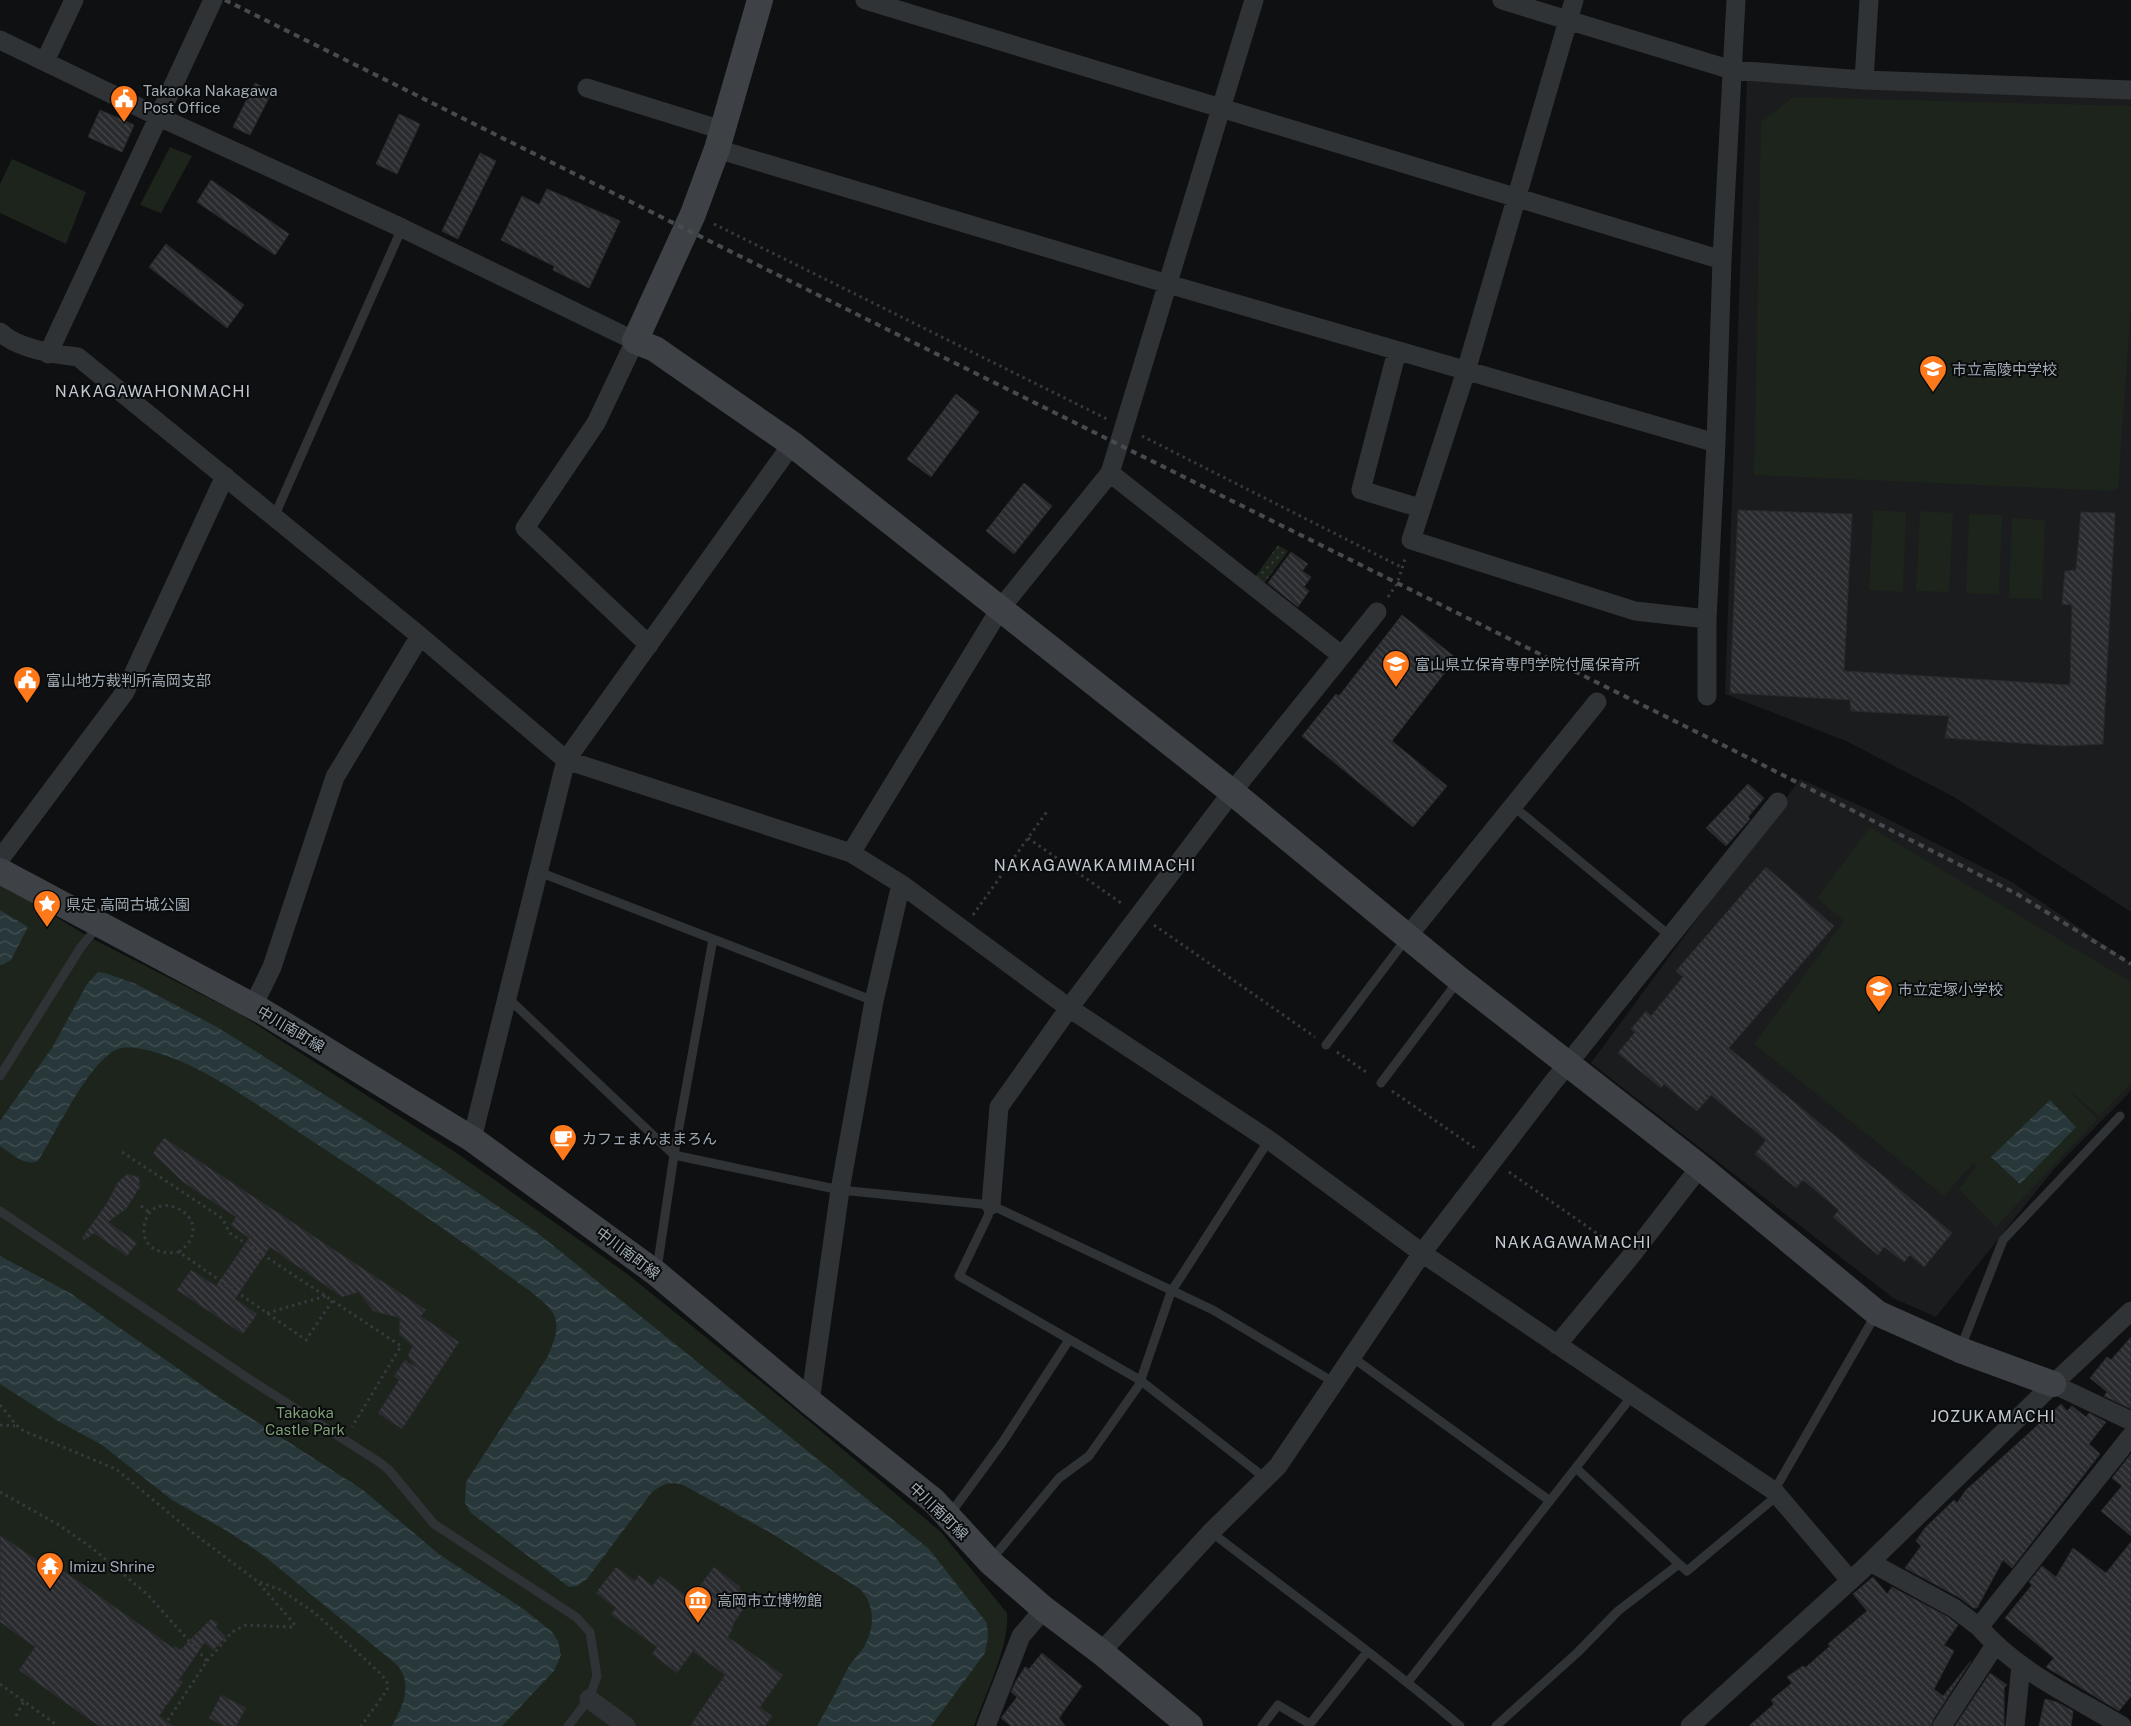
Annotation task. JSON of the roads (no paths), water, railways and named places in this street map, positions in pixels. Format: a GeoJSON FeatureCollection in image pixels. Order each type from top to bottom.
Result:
{"type":"FeatureCollection","features":[{"type":"Feature","properties":{"kind":"street"},"geometry":{"type":"LineString","coordinates":[[45,60],[74,0]]}},
{"type":"Feature","properties":{"kind":"street"},"geometry":{"type":"LineString","coordinates":[[48,354],[157,116],[213,0]]}},
{"type":"Feature","properties":{"kind":"street"},"geometry":{"type":"LineString","coordinates":[[649,645],[622,622],[525,528],[596,423],[693,214],[719,139],[760,0]]}},
{"type":"Feature","properties":{"kind":"street"},"geometry":{"type":"LineString","coordinates":[[865,0],[1722,260]]}},
{"type":"Feature","properties":{"kind":"street"},"geometry":{"type":"LineString","coordinates":[[851,853],[1000,609],[1110,473],[1254,0]]}},
{"type":"Feature","properties":{"kind":"street"},"geometry":{"type":"LineString","coordinates":[[1502,0],[1732,70],[1864,80],[2131,90]]}},
{"type":"Feature","properties":{"kind":"street"},"geometry":{"type":"LineString","coordinates":[[1574,0],[1518,198],[1466,371],[1411,540],[1635,611],[1707,619]]}},
{"type":"Feature","properties":{"kind":"street"},"geometry":{"type":"LineString","coordinates":[[1707,696],[1707,619],[1716,443],[1722,260],[1736,0]]}},
{"type":"Feature","properties":{"kind":"street"},"geometry":{"type":"LineString","coordinates":[[1864,80],[1869,0]]}},
{"type":"Feature","properties":{"kind":"street"},"geometry":{"type":"LineString","coordinates":[[0,40],[45,60],[157,116],[402,228],[635,342],[655,349],[792,444],[1232,792],[1407,937],[1700,1168],[1877,1313],[1960,1350],[2052,1384],[2131,1422]]}},
{"type":"Feature","properties":{"kind":"street"},"geometry":{"type":"LineString","coordinates":[[587,88],[719,139],[1168,284],[1716,443]]}},
{"type":"Feature","properties":{"kind":"street"},"geometry":{"type":"LineString","coordinates":[[0,332],[6,338],[48,354],[78,357],[420,636],[566,760],[851,853],[901,884],[1069,1008],[1269,1140],[1422,1253],[1774,1491],[1850,1580]]}},
{"type":"Feature","properties":{"kind":"street"},"geometry":{"type":"LineString","coordinates":[[1397,351],[1361,490],[1420,508]]}},
{"type":"Feature","properties":{"kind":"street"},"geometry":{"type":"LineString","coordinates":[[472,1138],[540,872],[566,760],[792,444]]}},
{"type":"Feature","properties":{"kind":"street"},"geometry":{"type":"LineString","coordinates":[[1110,473],[1342,655]]}},
{"type":"Feature","properties":{"kind":"street"},"geometry":{"type":"LineString","coordinates":[[0,859],[125,692],[225,476]]}},
{"type":"Feature","properties":{"kind":"street"},"geometry":{"type":"LineString","coordinates":[[991,1205],[999,1107],[1069,1008],[1232,792],[1377,612]]}},
{"type":"Feature","properties":{"kind":"street"},"geometry":{"type":"LineString","coordinates":[[253,1006],[272,967],[335,777],[420,636]]}},
{"type":"Feature","properties":{"kind":"street"},"geometry":{"type":"LineString","coordinates":[[1407,937],[1597,702]]}},
{"type":"Feature","properties":{"kind":"street"},"geometry":{"type":"LineString","coordinates":[[1101,1652],[1212,1532],[1278,1466],[1422,1253],[1670,936],[1755,837],[1778,802]]}},
{"type":"Feature","properties":{"kind":"street","name":"中川南町線"},"geometry":{"type":"LineString","coordinates":[[0,871],[253,1006],[472,1138],[656,1273],[810,1402],[934,1501],[990,1562],[1044,1609],[1101,1652],[1190,1726]]}},
{"type":"Feature","properties":{"kind":"street"},"geometry":{"type":"LineString","coordinates":[[810,1402],[840,1190],[874,1002],[901,884]]}},
{"type":"Feature","properties":{"kind":"street"},"geometry":{"type":"LineString","coordinates":[[1557,1345],[1631,1256],[1700,1168]]}},
{"type":"Feature","properties":{"kind":"street"},"geometry":{"type":"LineString","coordinates":[[1690,1726],[1870,1562],[2052,1384],[2131,1312]]}},
{"type":"Feature","properties":{"kind":"street"},"geometry":{"type":"LineString","coordinates":[[1979,1627],[2131,1436]]}},
{"type":"Feature","properties":{"kind":"street"},"geometry":{"type":"LineString","coordinates":[[1870,1562],[1954,1608],[1979,1627],[1995,1645],[2021,1666],[2122,1726]]}},
{"type":"Feature","properties":{"kind":"street"},"geometry":{"type":"LineString","coordinates":[[986,1726],[1019,1639],[1044,1609]]}},
{"type":"Feature","properties":{"kind":"street"},"geometry":{"type":"LineString","coordinates":[[1942,1726],[1995,1645]]}},
{"type":"Feature","properties":{"kind":"street"},"geometry":{"type":"LineString","coordinates":[[2015,1726],[2021,1666]]}},
{"type":"Feature","properties":{"kind":"street"},"geometry":{"type":"LineString","coordinates":[[589,1700],[626,1726]]}},
{"type":"Feature","properties":{"kind":"lane"},"geometry":{"type":"LineString","coordinates":[[274,517],[402,228]]}},
{"type":"Feature","properties":{"kind":"lane"},"geometry":{"type":"LineString","coordinates":[[1513,806],[1670,936]]}},
{"type":"Feature","properties":{"kind":"lane"},"geometry":{"type":"LineString","coordinates":[[540,872],[874,1002]]}},
{"type":"Feature","properties":{"kind":"lane"},"geometry":{"type":"LineString","coordinates":[[0,1076],[81,948],[99,924]]}},
{"type":"Feature","properties":{"kind":"lane"},"geometry":{"type":"LineString","coordinates":[[1326,1045],[1407,937]]}},
{"type":"Feature","properties":{"kind":"lane"},"geometry":{"type":"LineString","coordinates":[[656,1273],[674,1154],[713,939]]}},
{"type":"Feature","properties":{"kind":"lane"},"geometry":{"type":"LineString","coordinates":[[1381,1083],[1459,979]]}},
{"type":"Feature","properties":{"kind":"lane"},"geometry":{"type":"LineString","coordinates":[[508,999],[674,1154],[840,1190],[991,1205],[1171,1292],[1213,1310],[1335,1383]]}},
{"type":"Feature","properties":{"kind":"lane"},"geometry":{"type":"LineString","coordinates":[[1960,1350],[2003,1240],[2120,1116]]}},
{"type":"Feature","properties":{"kind":"lane"},"geometry":{"type":"LineString","coordinates":[[990,1562],[1059,1478],[1089,1456],[1138,1385],[1171,1292],[1269,1140]]}},
{"type":"Feature","properties":{"kind":"lane"},"geometry":{"type":"LineString","coordinates":[[991,1205],[988,1216],[959,1276],[1140,1380],[1265,1478]]}},
{"type":"Feature","properties":{"kind":"lane"},"geometry":{"type":"LineString","coordinates":[[0,1211],[249,1379],[379,1462],[390,1470],[434,1524],[576,1617],[590,1632],[597,1676],[589,1700],[568,1726]]}},
{"type":"Feature","properties":{"kind":"lane"},"geometry":{"type":"LineString","coordinates":[[1576,1468],[1687,1571],[1772,1500],[1774,1491],[1877,1313]]}},
{"type":"Feature","properties":{"kind":"lane"},"geometry":{"type":"LineString","coordinates":[[948,1516],[1002,1443],[1069,1340]]}},
{"type":"Feature","properties":{"kind":"lane"},"geometry":{"type":"LineString","coordinates":[[1352,1357],[1550,1501]]}},
{"type":"Feature","properties":{"kind":"lane"},"geometry":{"type":"LineString","coordinates":[[1408,1682],[1632,1396]]}},
{"type":"Feature","properties":{"kind":"lane"},"geometry":{"type":"LineString","coordinates":[[1212,1532],[1408,1682],[1460,1726]]}},
{"type":"Feature","properties":{"kind":"lane"},"geometry":{"type":"LineString","coordinates":[[1496,1726],[1578,1652],[1618,1611],[1679,1564]]}},
{"type":"Feature","properties":{"kind":"lane"},"geometry":{"type":"LineString","coordinates":[[1262,1726],[1278,1705],[1310,1724],[1367,1652]]}},
{"type":"Feature","properties":{"kind":"water"},"geometry":{"type":"Polygon","coordinates":[[[0,910],[28,927],[11,960],[2,965],[0,965],[0,910]]]}},
{"type":"Feature","properties":{"kind":"water"},"geometry":{"type":"Polygon","coordinates":[[[98,972],[136,984],[217,1027],[439,1167],[535,1231],[929,1549],[987,1623],[988,1636],[985,1653],[931,1726],[817,1726],[848,1668],[866,1643],[872,1619],[869,1603],[860,1589],[771,1533],[683,1485],[667,1484],[652,1492],[587,1579],[577,1586],[569,1587],[471,1513],[465,1503],[466,1482],[548,1356],[556,1333],[556,1321],[551,1310],[531,1292],[446,1231],[233,1089],[173,1058],[137,1048],[122,1048],[111,1053],[87,1079],[38,1161],[23,1161],[0,1146],[0,1121],[52,1048],[87,984],[98,972]]]}},
{"type":"Feature","properties":{"kind":"water"},"geometry":{"type":"Polygon","coordinates":[[[2050,1100],[2076,1127],[2020,1184],[1991,1157],[2050,1100]]]}},
{"type":"Feature","properties":{"kind":"water"},"geometry":{"type":"Polygon","coordinates":[[[0,1256],[70,1293],[223,1400],[363,1490],[440,1555],[525,1610],[552,1632],[558,1641],[561,1655],[554,1671],[502,1726],[392,1726],[403,1703],[406,1687],[405,1679],[396,1664],[263,1555],[227,1531],[172,1500],[102,1445],[58,1421],[0,1384],[0,1256]]]}},
{"type":"Feature","properties":{"kind":"railway"},"geometry":{"type":"LineString","coordinates":[[225,0],[1761,764],[2017,894],[2131,964]]}},
{"type":"Feature","properties":{"kind":"place","name":"Takaoka Nakagawa Post Office"},"geometry":{"type":"Point","coordinates":[124,123]}},
{"type":"Feature","properties":{"kind":"place","name":"市立高陵中学校"},"geometry":{"type":"Point","coordinates":[1933,393]}},
{"type":"Feature","properties":{"kind":"place","name":"富山県立保育専門学院付属保育所"},"geometry":{"type":"Point","coordinates":[1396,688]}},
{"type":"Feature","properties":{"kind":"place","name":"富山地方裁判所高岡支部"},"geometry":{"type":"Point","coordinates":[27,704]}},
{"type":"Feature","properties":{"kind":"place","name":"県定 高岡古城公園"},"geometry":{"type":"Point","coordinates":[47,928]}},
{"type":"Feature","properties":{"kind":"place","name":"市立定塚小学校"},"geometry":{"type":"Point","coordinates":[1879,1013]}},
{"type":"Feature","properties":{"kind":"place","name":"カフェまんままろん"},"geometry":{"type":"Point","coordinates":[563,1162]}},
{"type":"Feature","properties":{"kind":"place","name":"Imizu Shrine"},"geometry":{"type":"Point","coordinates":[50,1590]}},
{"type":"Feature","properties":{"kind":"place","name":"高岡市立博物館"},"geometry":{"type":"Point","coordinates":[698,1624]}},
{"type":"Feature","properties":{"kind":"district","name":"NAKAGAWAHONMACHI"},"geometry":{"type":"Point","coordinates":[153,391]}},
{"type":"Feature","properties":{"kind":"district","name":"NAKAGAWAKAMIMACHI"},"geometry":{"type":"Point","coordinates":[1095,865]}},
{"type":"Feature","properties":{"kind":"district","name":"NAKAGAWAMACHI"},"geometry":{"type":"Point","coordinates":[1573,1242]}},
{"type":"Feature","properties":{"kind":"district","name":"JOZUKAMACHI"},"geometry":{"type":"Point","coordinates":[1993,1416]}},
{"type":"Feature","properties":{"kind":"park label","name":"Takaoka Castle Park"},"geometry":{"type":"Point","coordinates":[305,1420]}}]}
